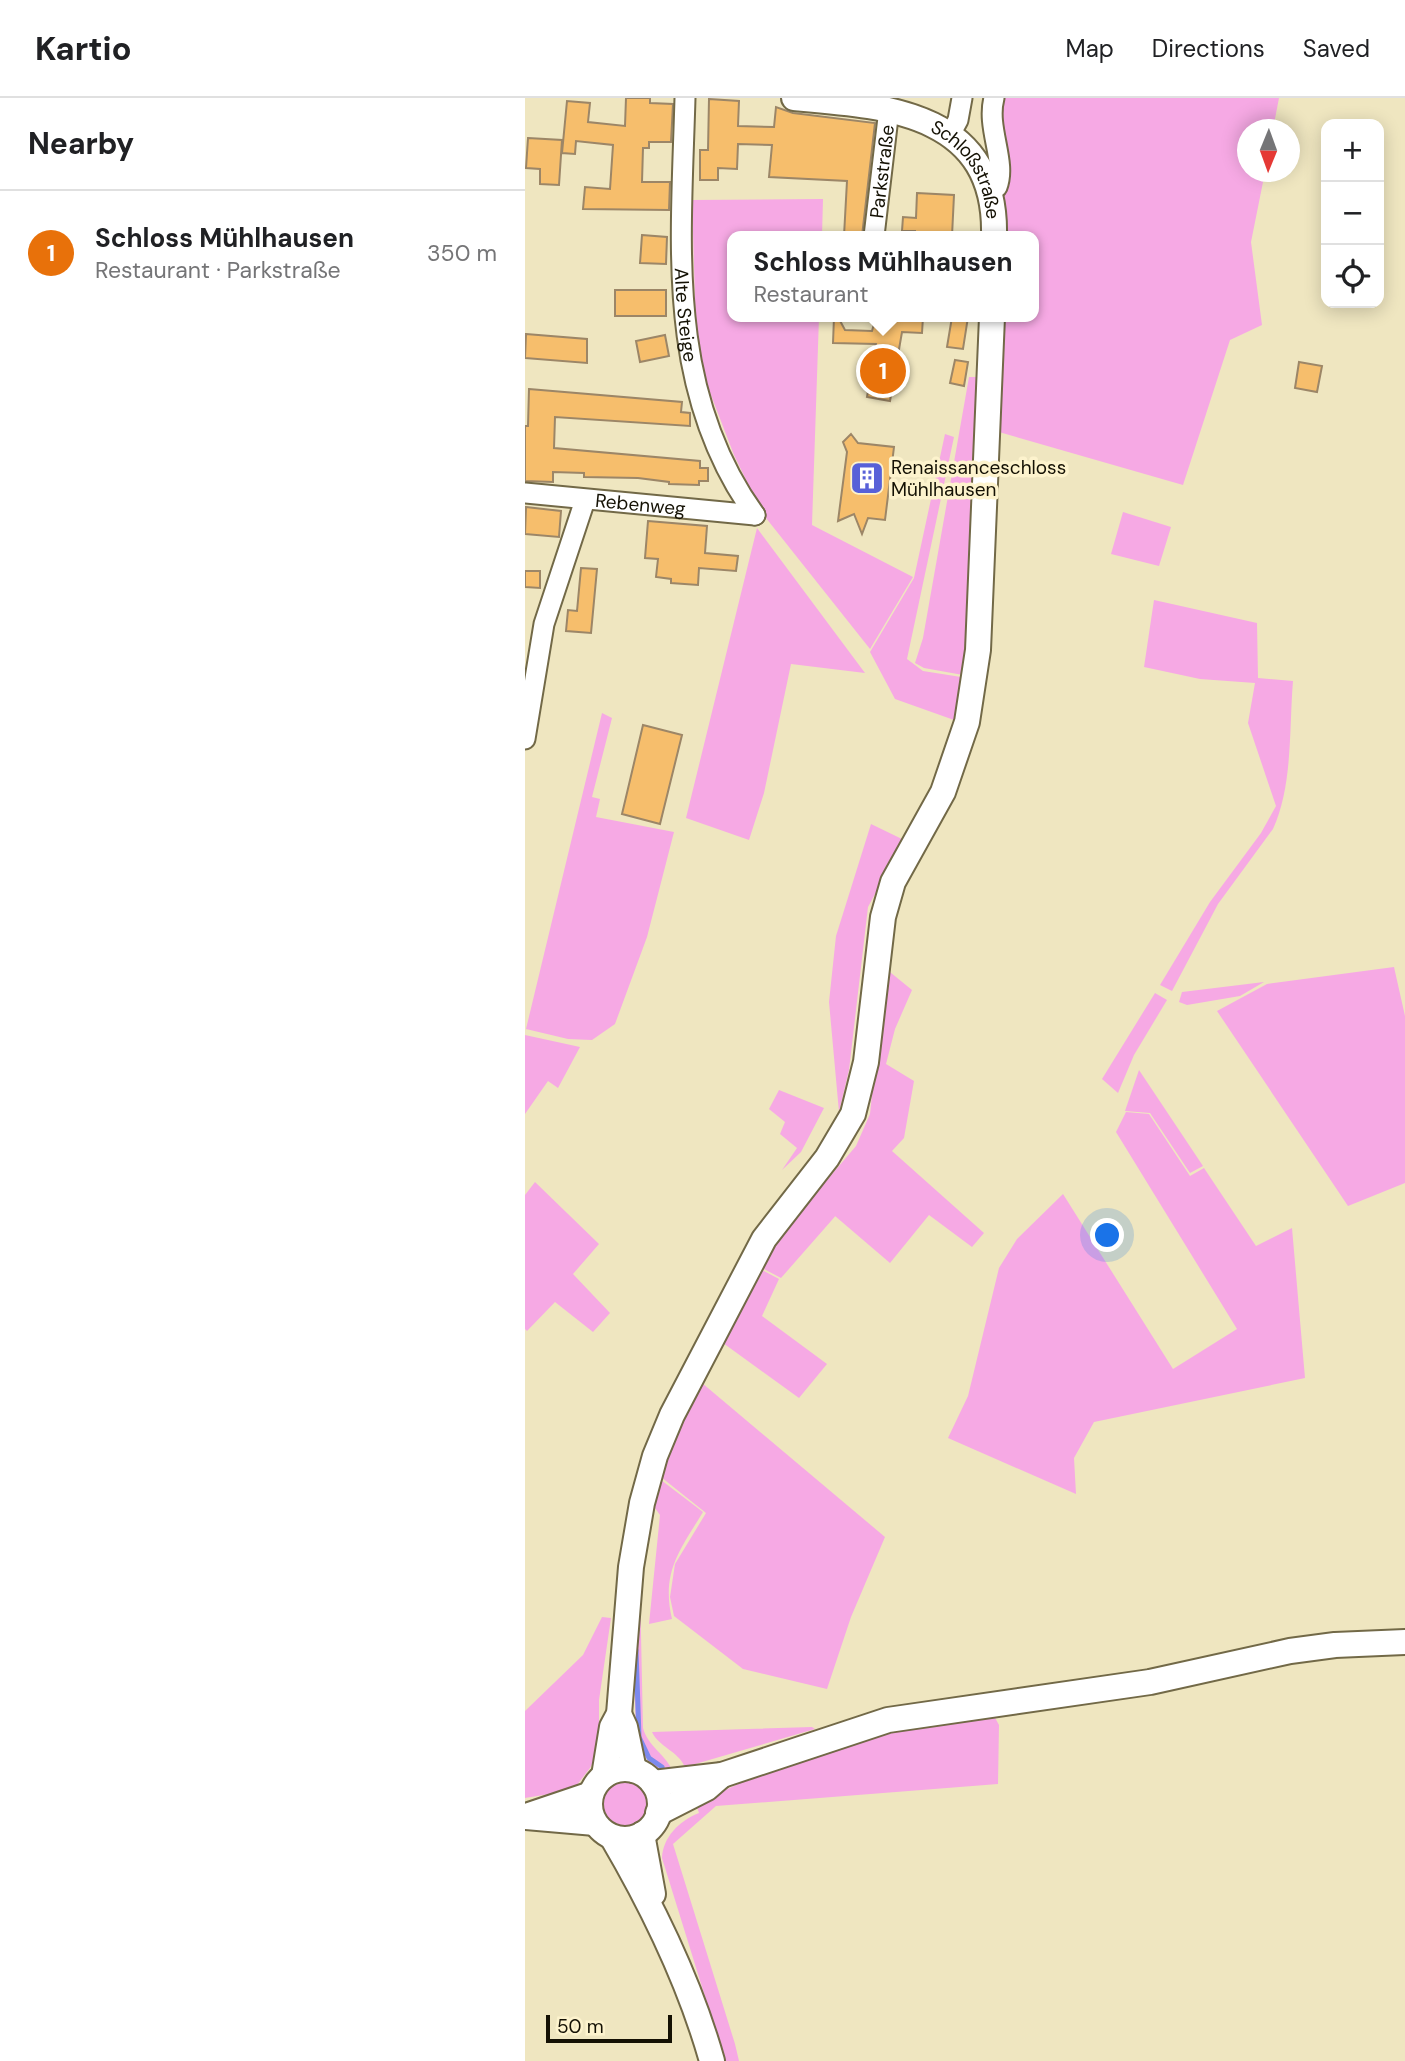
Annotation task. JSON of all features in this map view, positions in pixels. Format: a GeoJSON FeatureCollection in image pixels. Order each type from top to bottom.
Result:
{"type":"FeatureCollection","features":[{"type":"Feature","properties":{"kind":"street","name":"Alte Steige"},"geometry":{"type":"LineString","coordinates":[[685,98],[684,334],[707,427],[734,485],[755,515]]}},
{"type":"Feature","properties":{"kind":"street","name":"Schloßstraße"},"geometry":{"type":"LineString","coordinates":[[794,98],[877,104],[927,120],[951,133],[978,164],[990,191],[994,231]]}},
{"type":"Feature","properties":{"kind":"street"},"geometry":{"type":"LineString","coordinates":[[951,133],[958,120],[962,98]]}},
{"type":"Feature","properties":{"kind":"street"},"geometry":{"type":"LineString","coordinates":[[990,191],[997,187],[1000,176],[991,127],[994,98]]}},
{"type":"Feature","properties":{"kind":"street","name":"Parkstraße"},"geometry":{"type":"LineString","coordinates":[[874,231],[877,104]]}},
{"type":"Feature","properties":{"kind":"street"},"geometry":{"type":"LineString","coordinates":[[712,2061],[700,2022],[660,1926],[590,1804],[598,1785],[612,1727],[619,1714],[631,1567],[642,1503],[655,1456],[672,1415],[764,1239],[827,1158],[853,1114],[866,1062],[883,917],[893,882],[943,792],[959,752],[971,704],[978,650],[992,322]]}},
{"type":"Feature","properties":{"kind":"street","name":"Rebenweg"},"geometry":{"type":"LineString","coordinates":[[525,493],[755,515]]}},
{"type":"Feature","properties":{"kind":"street"},"geometry":{"type":"LineString","coordinates":[[525,739],[544,624],[585,500]]}},
{"type":"Feature","properties":{"kind":"street"},"geometry":{"type":"LineString","coordinates":[[525,1817],[598,1785],[624,1769],[643,1777],[722,1775],[887,1720],[1150,1682],[1290,1651],[1335,1645],[1405,1642]]}},
{"type":"Feature","properties":{"kind":"street"},"geometry":{"type":"LineString","coordinates":[[525,1817],[604,1830],[632,1838],[652,1825],[660,1803],[643,1777],[619,1714]]}},
{"type":"Feature","properties":{"kind":"street"},"geometry":{"type":"LineString","coordinates":[[658,1813],[707,1788],[722,1775]]}},
{"type":"Feature","properties":{"kind":"street"},"geometry":{"type":"LineString","coordinates":[[642,1834],[660,1926]]}},
{"type":"Feature","properties":{"kind":"shaded area"},"geometry":{"type":"Polygon","coordinates":[[[998,98],[1279,98],[1275,119],[1237,119],[1237,182],[1263,182],[1251,242],[1262,325],[1230,340],[1183,485],[999,432],[1002,322],[1039,322],[1039,231],[1004,231],[1003,196],[1009,183],[995,126],[998,98]]]}},
{"type":"Feature","properties":{"kind":"shaded area"},"geometry":{"type":"Polygon","coordinates":[[[823,199],[822,231],[727,231],[727,322],[819,322],[812,525],[913,577],[870,649],[762,513],[734,455],[704,377],[696,332],[692,200],[823,199]]]}},
{"type":"Feature","properties":{"kind":"shaded area"},"geometry":{"type":"Polygon","coordinates":[[[969,377],[981,377],[963,675],[924,668],[915,663],[923,638],[969,377]]]}},
{"type":"Feature","properties":{"kind":"shaded area"},"geometry":{"type":"Polygon","coordinates":[[[945,434],[954,437],[907,659],[923,671],[961,677],[954,720],[895,699],[870,652],[914,578],[945,434]]]}},
{"type":"Feature","properties":{"kind":"shaded area"},"geometry":{"type":"Polygon","coordinates":[[[1123,512],[1171,527],[1159,566],[1111,554],[1123,512]]]}},
{"type":"Feature","properties":{"kind":"shaded area"},"geometry":{"type":"Polygon","coordinates":[[[757,528],[865,673],[791,664],[764,793],[749,840],[686,818],[757,528]]]}},
{"type":"Feature","properties":{"kind":"shaded area"},"geometry":{"type":"Polygon","coordinates":[[[1154,600],[1257,623],[1258,678],[1293,681],[1287,775],[1273,829],[1218,904],[1172,991],[1160,985],[1210,902],[1261,833],[1276,806],[1248,723],[1255,683],[1200,679],[1144,667],[1154,600]]]}},
{"type":"Feature","properties":{"kind":"shaded area"},"geometry":{"type":"Polygon","coordinates":[[[602,713],[612,718],[592,797],[600,799],[596,817],[674,832],[647,937],[615,1024],[592,1040],[568,1039],[526,1029],[602,713]]]}},
{"type":"Feature","properties":{"kind":"shaded area"},"geometry":{"type":"Polygon","coordinates":[[[871,824],[904,840],[868,907],[849,1070],[839,1112],[829,1002],[836,936],[871,824]]]}},
{"type":"Feature","properties":{"kind":"shaded area"},"geometry":{"type":"Polygon","coordinates":[[[1394,967],[1405,1016],[1405,1183],[1348,1206],[1217,1011],[1267,984],[1394,967]]]}},
{"type":"Feature","properties":{"kind":"shaded area"},"geometry":{"type":"Polygon","coordinates":[[[885,968],[912,990],[895,1029],[886,1064],[914,1081],[904,1138],[892,1151],[984,1233],[972,1247],[929,1215],[890,1263],[835,1216],[781,1278],[762,1268],[781,1234],[856,1146],[870,1114],[885,968]]]}},
{"type":"Feature","properties":{"kind":"shaded area"},"geometry":{"type":"Polygon","coordinates":[[[1264,982],[1240,996],[1187,1005],[1179,1002],[1182,992],[1264,982]]]}},
{"type":"Feature","properties":{"kind":"shaded area"},"geometry":{"type":"Polygon","coordinates":[[[1155,993],[1167,1000],[1134,1055],[1118,1093],[1102,1079],[1155,993]]]}},
{"type":"Feature","properties":{"kind":"shaded area"},"geometry":{"type":"Polygon","coordinates":[[[525,1035],[580,1047],[558,1088],[548,1081],[525,1114],[525,1035]]]}},
{"type":"Feature","properties":{"kind":"shaded area"},"geometry":{"type":"Polygon","coordinates":[[[1139,1070],[1203,1166],[1190,1173],[1150,1113],[1125,1111],[1139,1070]]]}},
{"type":"Feature","properties":{"kind":"shaded area"},"geometry":{"type":"Polygon","coordinates":[[[779,1090],[824,1108],[801,1152],[782,1170],[797,1148],[780,1134],[785,1122],[769,1109],[779,1090]]]}},
{"type":"Feature","properties":{"kind":"shaded area"},"geometry":{"type":"Polygon","coordinates":[[[1126,1112],[1149,1114],[1190,1176],[1204,1168],[1256,1246],[1292,1228],[1305,1378],[1094,1422],[1074,1458],[1076,1494],[948,1438],[968,1396],[999,1268],[1017,1239],[1063,1194],[1173,1369],[1237,1329],[1116,1132],[1126,1112]]]}},
{"type":"Feature","properties":{"kind":"shaded area"},"geometry":{"type":"Polygon","coordinates":[[[535,1182],[599,1244],[573,1274],[610,1313],[593,1332],[555,1302],[527,1331],[525,1329],[525,1195],[535,1182]]]}},
{"type":"Feature","properties":{"kind":"shaded area"},"geometry":{"type":"Polygon","coordinates":[[[760,1269],[779,1279],[762,1316],[827,1364],[799,1398],[723,1343],[760,1269]]]}},
{"type":"Feature","properties":{"kind":"shaded area"},"geometry":{"type":"Polygon","coordinates":[[[702,1383],[885,1537],[851,1617],[827,1689],[743,1669],[674,1616],[670,1597],[675,1564],[706,1513],[661,1477],[673,1440],[702,1383]]]}},
{"type":"Feature","properties":{"kind":"shaded area"},"geometry":{"type":"Polygon","coordinates":[[[661,1480],[703,1512],[680,1550],[671,1575],[669,1602],[672,1619],[649,1624],[660,1515],[652,1504],[661,1480]]]}},
{"type":"Feature","properties":{"kind":"shaded area"},"geometry":{"type":"Polygon","coordinates":[[[640,1587],[643,1728],[645,1735],[673,1772],[652,1766],[637,1745],[632,1643],[640,1587]]]}},
{"type":"Feature","properties":{"kind":"shaded area"},"geometry":{"type":"Polygon","coordinates":[[[602,1617],[611,1618],[599,1700],[599,1751],[577,1785],[562,1792],[525,1798],[525,1711],[583,1655],[602,1617]]]}},
{"type":"Feature","properties":{"kind":"shaded area"},"geometry":{"type":"Polygon","coordinates":[[[993,1714],[999,1725],[998,1784],[716,1806],[673,1844],[739,2061],[725,2061],[662,1858],[665,1843],[673,1831],[685,1820],[699,1813],[696,1804],[759,1774],[888,1727],[993,1714]]]}},
{"type":"Feature","properties":{"kind":"shaded area"},"geometry":{"type":"Polygon","coordinates":[[[815,1729],[685,1767],[652,1732],[815,1729]]]}},
{"type":"Feature","properties":{"kind":"shaded area"},"geometry":{"type":"Polygon","coordinates":[[[624,1779],[642,1786],[649,1804],[642,1822],[624,1829],[606,1822],[599,1804],[606,1786],[624,1779]]]}},
{"type":"Feature","properties":{"kind":"building"},"geometry":{"type":"Polygon","coordinates":[[[626,98],[650,98],[650,103],[673,104],[671,142],[649,142],[649,148],[643,148],[642,182],[670,182],[669,210],[583,209],[585,187],[610,189],[613,145],[576,141],[575,154],[562,153],[567,101],[590,103],[588,122],[625,126],[626,98]]]}},
{"type":"Feature","properties":{"kind":"building"},"geometry":{"type":"Polygon","coordinates":[[[709,99],[739,101],[738,126],[774,127],[776,107],[793,113],[875,123],[863,231],[844,231],[847,181],[769,177],[772,145],[738,144],[737,169],[718,168],[718,180],[700,180],[700,150],[708,150],[709,99]]]}},
{"type":"Feature","properties":{"kind":"building"},"geometry":{"type":"Polygon","coordinates":[[[528,138],[562,140],[559,185],[540,184],[540,169],[526,168],[528,138]]]}},
{"type":"Feature","properties":{"kind":"building"},"geometry":{"type":"Polygon","coordinates":[[[917,193],[954,195],[952,231],[902,231],[903,217],[916,218],[917,193]]]}},
{"type":"Feature","properties":{"kind":"building"},"geometry":{"type":"Polygon","coordinates":[[[642,235],[667,237],[666,264],[640,263],[642,235]]]}},
{"type":"Feature","properties":{"kind":"building"},"geometry":{"type":"Polygon","coordinates":[[[615,290],[666,290],[666,316],[615,316],[615,290]]]}},
{"type":"Feature","properties":{"kind":"building"},"geometry":{"type":"Polygon","coordinates":[[[834,322],[841,322],[845,330],[872,331],[874,324],[879,325],[879,322],[923,322],[922,333],[902,332],[890,401],[867,397],[876,344],[833,343],[834,322]]]}},
{"type":"Feature","properties":{"kind":"building"},"geometry":{"type":"Polygon","coordinates":[[[951,322],[967,322],[963,349],[947,347],[951,322]]]}},
{"type":"Feature","properties":{"kind":"building"},"geometry":{"type":"Polygon","coordinates":[[[526,334],[587,339],[587,363],[525,358],[526,334]]]}},
{"type":"Feature","properties":{"kind":"building"},"geometry":{"type":"Polygon","coordinates":[[[665,335],[669,356],[640,362],[636,341],[665,335]]]}},
{"type":"Feature","properties":{"kind":"building"},"geometry":{"type":"Polygon","coordinates":[[[955,360],[968,362],[964,386],[950,383],[955,360]]]}},
{"type":"Feature","properties":{"kind":"building"},"geometry":{"type":"Polygon","coordinates":[[[1299,362],[1322,366],[1317,392],[1295,388],[1299,362]]]}},
{"type":"Feature","properties":{"kind":"building"},"geometry":{"type":"Polygon","coordinates":[[[529,389],[682,402],[681,412],[690,413],[690,426],[555,417],[554,448],[700,461],[700,468],[708,468],[708,481],[699,481],[699,485],[669,484],[638,478],[584,477],[584,473],[553,472],[553,482],[525,481],[525,426],[528,426],[529,389]]]}},
{"type":"Feature","properties":{"kind":"building","name":"Renaissanceschloss Mühlhausen"},"geometry":{"type":"Polygon","coordinates":[[[851,434],[858,443],[894,447],[885,520],[868,518],[862,534],[854,514],[838,521],[847,452],[843,442],[851,434]]]}},
{"type":"Feature","properties":{"kind":"building"},"geometry":{"type":"Polygon","coordinates":[[[526,507],[561,511],[559,537],[525,534],[526,507]]]}},
{"type":"Feature","properties":{"kind":"building"},"geometry":{"type":"Polygon","coordinates":[[[648,521],[707,526],[705,553],[738,556],[736,571],[699,568],[698,585],[671,583],[671,579],[656,577],[658,559],[645,558],[648,521]]]}},
{"type":"Feature","properties":{"kind":"building"},"geometry":{"type":"Polygon","coordinates":[[[581,568],[597,569],[591,633],[566,631],[568,610],[577,611],[581,568]]]}},
{"type":"Feature","properties":{"kind":"building"},"geometry":{"type":"Polygon","coordinates":[[[525,571],[540,571],[540,588],[525,587],[525,571]]]}},
{"type":"Feature","properties":{"kind":"building"},"geometry":{"type":"Polygon","coordinates":[[[643,725],[682,735],[660,824],[622,814],[643,725]]]}},
{"type":"Feature","properties":{"kind":"waterway"},"geometry":{"type":"LineString","coordinates":[[636,1650],[639,1737],[649,1758],[662,1767]]}},
{"type":"Feature","properties":{"kind":"place","name":"Schloss Mühlhausen"},"geometry":{"type":"Point","coordinates":[883,371]}},
{"type":"Feature","properties":{"kind":"place","name":"Renaissanceschloss Mühlhausen"},"geometry":{"type":"Point","coordinates":[867,478]}}]}
